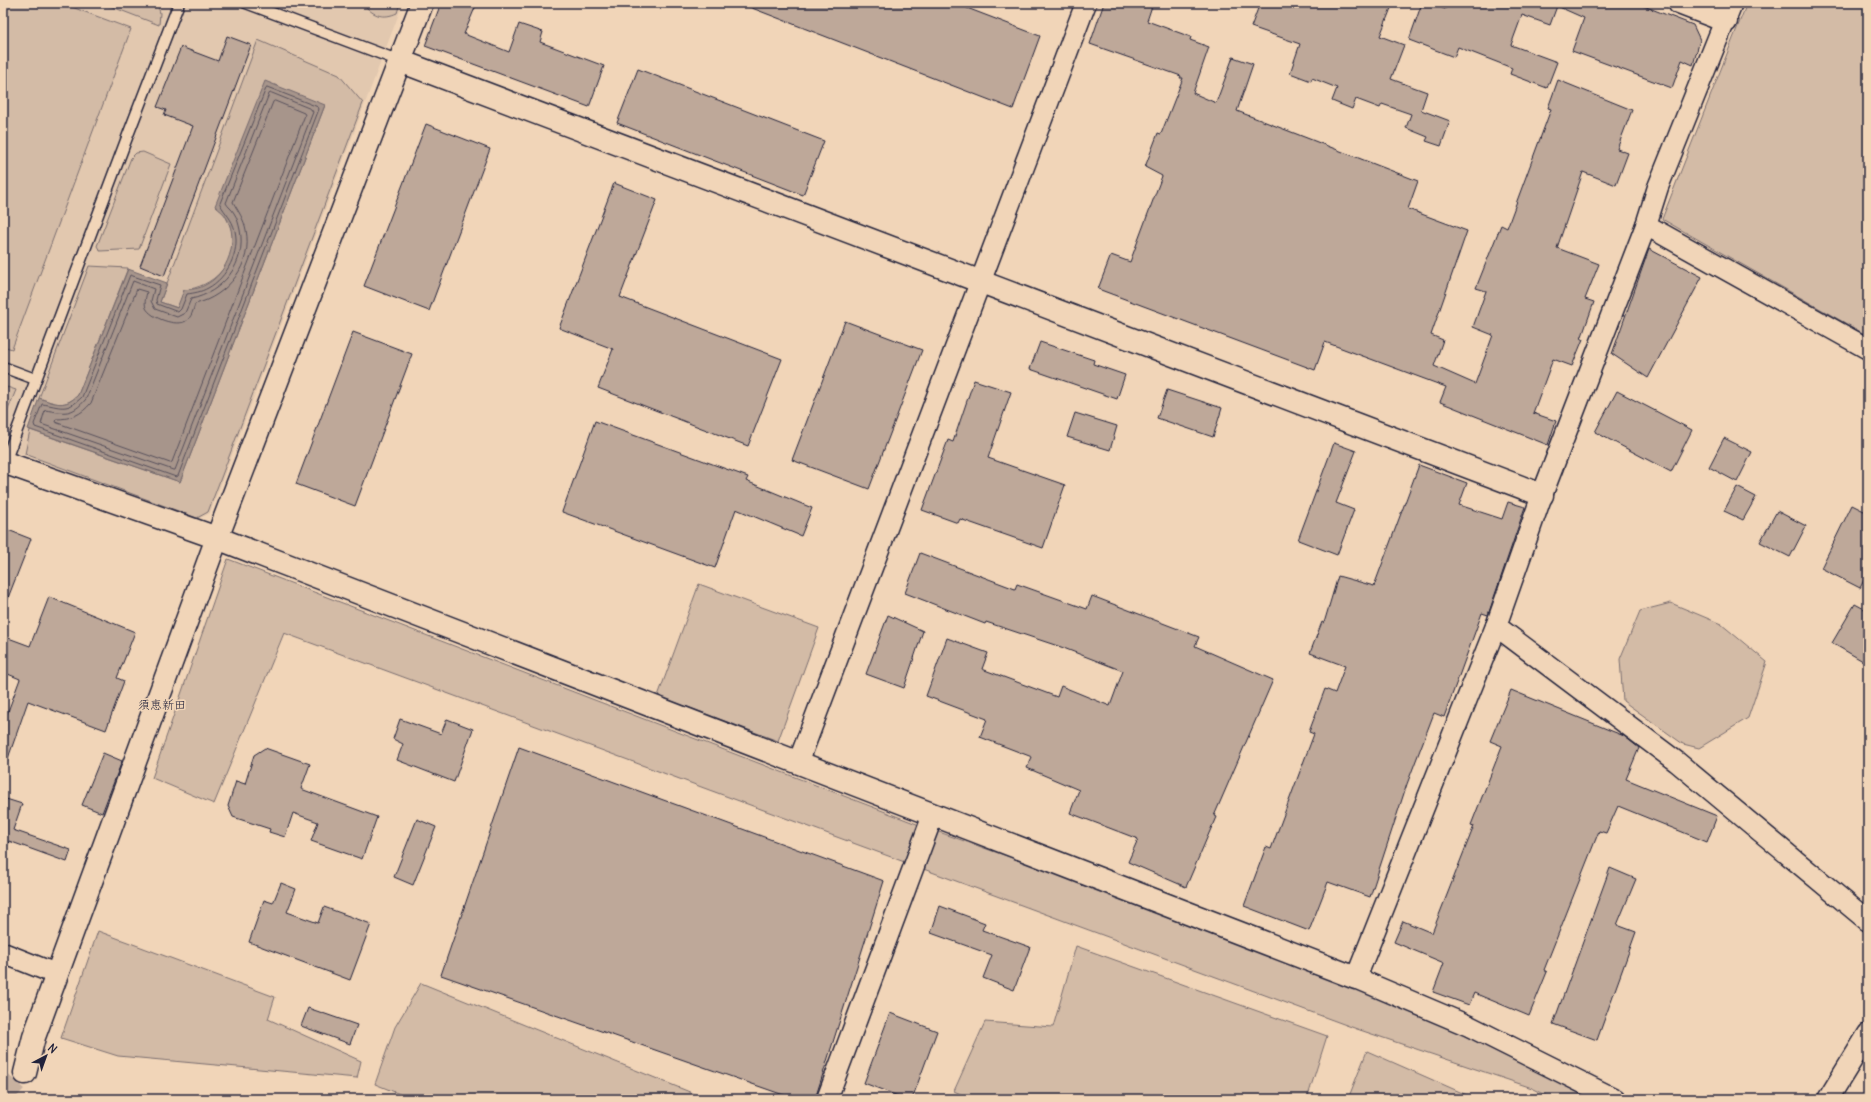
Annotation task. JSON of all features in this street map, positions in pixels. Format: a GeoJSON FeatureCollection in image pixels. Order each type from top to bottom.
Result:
{"type":"FeatureCollection","features":[{"type":"Feature","properties":{"kind":"street"},"geometry":{"type":"LineString","coordinates":[[25,1074],[34,1037],[56,974],[217,538],[422,3]]}},
{"type":"Feature","properties":{"kind":"street"},"geometry":{"type":"LineString","coordinates":[[798,763],[1086,3]]}},
{"type":"Feature","properties":{"kind":"street"},"geometry":{"type":"LineString","coordinates":[[1356,978],[1496,626],[1542,495],[1646,225],[1658,187],[1729,12],[1679,3]]}},
{"type":"Feature","properties":{"kind":"street"},"geometry":{"type":"LineString","coordinates":[[400,61],[1542,495]]}},
{"type":"Feature","properties":{"kind":"street"},"geometry":{"type":"LineString","coordinates":[[1646,225],[1868,349]]}},
{"type":"Feature","properties":{"kind":"street"},"geometry":{"type":"LineString","coordinates":[[4,462],[217,538],[1356,978],[1470,1026],[1615,1099]]}},
{"type":"Feature","properties":{"kind":"street"},"geometry":{"type":"LineString","coordinates":[[1496,626],[1677,762],[1868,921]]}},
{"type":"Feature","properties":{"kind":"street"},"geometry":{"type":"LineString","coordinates":[[827,1099],[933,815]]}},
{"type":"Feature","properties":{"kind":"street"},"geometry":{"type":"LineString","coordinates":[[3,953],[56,974]]}},
{"type":"Feature","properties":{"kind":"street"},"geometry":{"type":"LineString","coordinates":[[1828,1099],[1868,1034]]}},
{"type":"Feature","properties":{"kind":"lane"},"geometry":{"type":"LineString","coordinates":[[4,462],[179,3]]}},
{"type":"Feature","properties":{"kind":"lane"},"geometry":{"type":"LineString","coordinates":[[246,3],[400,61]]}},
{"type":"Feature","properties":{"kind":"lane"},"geometry":{"type":"LineString","coordinates":[[3,367],[35,379]]}},
{"type":"Feature","properties":{"kind":"shaded area"},"geometry":{"type":"Polygon","coordinates":[[[3,3],[403,3],[210,513],[197,520],[3,447],[3,3]]]}},
{"type":"Feature","properties":{"kind":"shaded area"},"geometry":{"type":"Polygon","coordinates":[[[3,3],[61,3],[131,29],[12,349],[3,346],[3,3]]]}},
{"type":"Feature","properties":{"kind":"shaded area"},"geometry":{"type":"Polygon","coordinates":[[[102,3],[157,3],[160,13],[159,25],[102,3]]]}},
{"type":"Feature","properties":{"kind":"shaded area"},"geometry":{"type":"Polygon","coordinates":[[[366,3],[400,3],[397,13],[388,16],[380,16],[365,6],[366,3]]]}},
{"type":"Feature","properties":{"kind":"shaded area"},"geometry":{"type":"Polygon","coordinates":[[[1747,3],[1868,3],[1868,336],[1662,219],[1747,3]]]}},
{"type":"Feature","properties":{"kind":"shaded area"},"geometry":{"type":"Polygon","coordinates":[[[258,40],[339,75],[363,103],[208,512],[197,518],[25,454],[30,430],[180,482],[325,105],[226,217],[232,230],[233,244],[227,264],[221,272],[204,284],[195,288],[184,290],[178,308],[160,302],[258,40]]]}},
{"type":"Feature","properties":{"kind":"shaded area"},"geometry":{"type":"Polygon","coordinates":[[[143,152],[171,164],[139,249],[100,251],[97,246],[131,158],[136,153],[143,152]]]}},
{"type":"Feature","properties":{"kind":"shaded area"},"geometry":{"type":"Polygon","coordinates":[[[89,266],[128,268],[78,395],[69,402],[60,404],[50,402],[39,398],[89,266]]]}},
{"type":"Feature","properties":{"kind":"shaded area"},"geometry":{"type":"Polygon","coordinates":[[[7,387],[16,390],[3,422],[3,398],[7,387]]]}},
{"type":"Feature","properties":{"kind":"shaded area"},"geometry":{"type":"Polygon","coordinates":[[[228,559],[922,826],[1393,993],[1603,1099],[1554,1099],[1532,1088],[1357,1029],[284,633],[214,804],[152,778],[228,559]]]}},
{"type":"Feature","properties":{"kind":"shaded area"},"geometry":{"type":"Polygon","coordinates":[[[699,584],[819,628],[778,741],[658,696],[699,584]]]}},
{"type":"Feature","properties":{"kind":"shaded area"},"geometry":{"type":"Polygon","coordinates":[[[1671,603],[1721,624],[1767,662],[1748,718],[1699,748],[1683,744],[1623,701],[1620,659],[1640,611],[1671,603]]]}},
{"type":"Feature","properties":{"kind":"shaded area"},"geometry":{"type":"Polygon","coordinates":[[[98,931],[275,997],[268,1019],[361,1061],[357,1078],[118,1056],[61,1038],[98,931]]]}},
{"type":"Feature","properties":{"kind":"shaded area"},"geometry":{"type":"Polygon","coordinates":[[[1076,946],[1327,1036],[1307,1099],[971,1099],[954,1091],[985,1022],[1053,1027],[1076,946]]]}},
{"type":"Feature","properties":{"kind":"shaded area"},"geometry":{"type":"Polygon","coordinates":[[[421,983],[707,1099],[412,1099],[375,1084],[395,1027],[421,983]]]}},
{"type":"Feature","properties":{"kind":"shaded area"},"geometry":{"type":"Polygon","coordinates":[[[1367,1051],[1476,1099],[1348,1099],[1367,1051]]]}},
{"type":"Feature","properties":{"kind":"water"},"geometry":{"type":"Polygon","coordinates":[[[265,81],[325,105],[180,482],[28,429],[39,398],[60,404],[69,402],[78,395],[128,269],[167,283],[160,302],[177,308],[184,290],[195,289],[203,286],[213,280],[220,273],[229,256],[232,246],[232,236],[226,217],[215,206],[265,81]]]}},
{"type":"Feature","properties":{"kind":"building"},"geometry":{"type":"Polygon","coordinates":[[[441,3],[477,3],[464,34],[509,52],[519,24],[543,32],[540,42],[604,66],[589,107],[425,46],[441,3]]]}},
{"type":"Feature","properties":{"kind":"building"},"geometry":{"type":"Polygon","coordinates":[[[739,3],[954,3],[1040,36],[1013,109],[739,3]]]}},
{"type":"Feature","properties":{"kind":"building"},"geometry":{"type":"Polygon","coordinates":[[[1104,3],[1153,3],[1147,21],[1191,37],[1190,40],[1209,47],[1193,93],[1216,103],[1233,57],[1253,64],[1237,111],[1418,181],[1408,209],[1467,231],[1431,335],[1443,340],[1434,366],[1475,384],[1493,335],[1473,327],[1486,291],[1476,288],[1501,225],[1507,228],[1551,109],[1548,108],[1558,80],[1632,110],[1617,149],[1628,153],[1616,185],[1583,172],[1557,248],[1599,264],[1585,299],[1594,302],[1581,339],[1583,339],[1572,366],[1553,359],[1533,413],[1556,421],[1548,445],[1440,402],[1446,387],[1325,342],[1315,370],[1098,289],[1111,255],[1130,262],[1162,176],[1145,167],[1158,133],[1161,134],[1183,78],[1090,44],[1104,3]]]}},
{"type":"Feature","properties":{"kind":"building"},"geometry":{"type":"Polygon","coordinates":[[[1260,3],[1393,3],[1380,36],[1404,45],[1391,79],[1427,92],[1421,110],[1450,121],[1441,146],[1426,141],[1428,137],[1406,128],[1411,114],[1382,104],[1380,108],[1356,99],[1352,109],[1332,101],[1337,88],[1312,78],[1311,81],[1290,73],[1300,44],[1251,27],[1260,3]]]}},
{"type":"Feature","properties":{"kind":"building"},"geometry":{"type":"Polygon","coordinates":[[[1422,3],[1428,3],[1445,9],[1447,3],[1636,3],[1693,25],[1700,40],[1693,65],[1682,60],[1672,88],[1572,51],[1584,18],[1557,6],[1550,25],[1522,15],[1511,45],[1557,62],[1547,88],[1510,74],[1512,68],[1458,47],[1454,57],[1409,40],[1422,3]]]}},
{"type":"Feature","properties":{"kind":"building"},"geometry":{"type":"Polygon","coordinates":[[[227,36],[251,45],[164,276],[140,266],[193,126],[164,115],[166,110],[157,107],[181,47],[218,61],[227,36]]]}},
{"type":"Feature","properties":{"kind":"building"},"geometry":{"type":"Polygon","coordinates":[[[638,69],[824,141],[803,195],[617,123],[638,69]]]}},
{"type":"Feature","properties":{"kind":"building"},"geometry":{"type":"Polygon","coordinates":[[[426,124],[490,149],[429,311],[364,286],[426,124]]]}},
{"type":"Feature","properties":{"kind":"building"},"geometry":{"type":"Polygon","coordinates":[[[614,183],[657,200],[620,297],[782,359],[748,446],[598,388],[613,349],[559,328],[614,183]]]}},
{"type":"Feature","properties":{"kind":"building"},"geometry":{"type":"Polygon","coordinates":[[[1649,249],[1702,277],[1648,378],[1612,354],[1649,249]]]}},
{"type":"Feature","properties":{"kind":"building"},"geometry":{"type":"Polygon","coordinates":[[[845,321],[922,350],[869,489],[792,460],[845,321]]]}},
{"type":"Feature","properties":{"kind":"building"},"geometry":{"type":"Polygon","coordinates":[[[353,332],[412,354],[355,506],[296,484],[353,332]]]}},
{"type":"Feature","properties":{"kind":"building"},"geometry":{"type":"Polygon","coordinates":[[[1040,342],[1094,360],[1093,364],[1125,375],[1117,399],[1030,369],[1040,342]]]}},
{"type":"Feature","properties":{"kind":"building"},"geometry":{"type":"Polygon","coordinates":[[[974,380],[1011,392],[988,458],[1065,485],[1043,548],[960,519],[958,523],[922,510],[948,440],[953,442],[974,380]]]}},
{"type":"Feature","properties":{"kind":"building"},"geometry":{"type":"Polygon","coordinates":[[[1167,390],[1222,408],[1213,437],[1157,418],[1167,390]]]}},
{"type":"Feature","properties":{"kind":"building"},"geometry":{"type":"Polygon","coordinates":[[[1617,391],[1692,430],[1671,472],[1595,432],[1617,391]]]}},
{"type":"Feature","properties":{"kind":"building"},"geometry":{"type":"Polygon","coordinates":[[[1075,413],[1117,426],[1110,450],[1067,437],[1075,413]]]}},
{"type":"Feature","properties":{"kind":"building"},"geometry":{"type":"Polygon","coordinates":[[[595,421],[748,477],[746,481],[812,508],[801,536],[736,509],[715,568],[562,512],[595,421]]]}},
{"type":"Feature","properties":{"kind":"building"},"geometry":{"type":"Polygon","coordinates":[[[1724,438],[1752,452],[1737,482],[1709,467],[1724,438]]]}},
{"type":"Feature","properties":{"kind":"building"},"geometry":{"type":"Polygon","coordinates":[[[1334,443],[1356,451],[1336,503],[1354,510],[1337,555],[1298,540],[1334,443]]]}},
{"type":"Feature","properties":{"kind":"building"},"geometry":{"type":"Polygon","coordinates":[[[1419,465],[1467,483],[1459,505],[1502,519],[1508,502],[1525,507],[1488,615],[1482,613],[1444,717],[1434,713],[1407,784],[1370,897],[1328,882],[1309,931],[1244,906],[1266,847],[1271,849],[1314,734],[1309,732],[1325,689],[1335,693],[1345,666],[1310,653],[1322,622],[1324,623],[1338,576],[1374,586],[1419,465]]]}},
{"type":"Feature","properties":{"kind":"building"},"geometry":{"type":"Polygon","coordinates":[[[1737,487],[1756,497],[1743,520],[1724,511],[1737,487]]]}},
{"type":"Feature","properties":{"kind":"building"},"geometry":{"type":"Polygon","coordinates":[[[1852,505],[1868,513],[1868,572],[1860,588],[1821,568],[1852,505]]]}},
{"type":"Feature","properties":{"kind":"building"},"geometry":{"type":"Polygon","coordinates":[[[1777,511],[1806,526],[1790,557],[1760,542],[1777,511]]]}},
{"type":"Feature","properties":{"kind":"building"},"geometry":{"type":"Polygon","coordinates":[[[3,528],[31,539],[4,608],[3,608],[3,528]]]}},
{"type":"Feature","properties":{"kind":"building"},"geometry":{"type":"Polygon","coordinates":[[[920,553],[1015,589],[1017,584],[1087,609],[1092,596],[1199,637],[1195,646],[1273,680],[1214,816],[1216,817],[1186,887],[1128,862],[1138,839],[1070,813],[1079,790],[1027,768],[1032,757],[980,737],[987,719],[926,696],[947,638],[988,653],[982,669],[1057,697],[1061,686],[1110,706],[1123,671],[1061,647],[986,622],[985,624],[905,593],[920,553]]]}},
{"type":"Feature","properties":{"kind":"building"},"geometry":{"type":"Polygon","coordinates":[[[49,597],[135,632],[117,678],[124,681],[106,730],[28,701],[5,767],[3,767],[3,712],[7,714],[20,679],[3,672],[3,636],[30,646],[49,597]]]}},
{"type":"Feature","properties":{"kind":"building"},"geometry":{"type":"Polygon","coordinates":[[[1855,604],[1868,611],[1868,664],[1832,643],[1855,604]]]}},
{"type":"Feature","properties":{"kind":"building"},"geometry":{"type":"Polygon","coordinates":[[[888,615],[923,631],[904,688],[866,674],[888,615]]]}},
{"type":"Feature","properties":{"kind":"building"},"geometry":{"type":"Polygon","coordinates":[[[1511,690],[1624,736],[1639,748],[1626,779],[1717,816],[1707,842],[1618,806],[1606,833],[1599,831],[1544,970],[1547,972],[1529,1016],[1474,993],[1469,1005],[1433,992],[1444,963],[1394,942],[1403,921],[1432,933],[1474,826],[1471,825],[1502,746],[1490,741],[1511,690]]]}},
{"type":"Feature","properties":{"kind":"building"},"geometry":{"type":"Polygon","coordinates":[[[400,719],[441,734],[447,719],[473,729],[454,782],[397,760],[403,744],[393,739],[400,719]]]}},
{"type":"Feature","properties":{"kind":"building"},"geometry":{"type":"Polygon","coordinates":[[[519,747],[884,881],[815,1099],[795,1099],[441,975],[519,747]]]}},
{"type":"Feature","properties":{"kind":"building"},"geometry":{"type":"Polygon","coordinates":[[[265,748],[310,764],[301,789],[377,817],[362,859],[311,841],[318,822],[293,813],[285,837],[269,832],[270,829],[233,817],[228,806],[236,781],[245,784],[254,755],[265,748]]]}},
{"type":"Feature","properties":{"kind":"building"},"geometry":{"type":"Polygon","coordinates":[[[103,753],[122,761],[102,813],[82,805],[103,753]]]}},
{"type":"Feature","properties":{"kind":"building"},"geometry":{"type":"Polygon","coordinates":[[[3,798],[22,804],[13,830],[71,850],[67,862],[9,841],[5,852],[3,852],[3,798]]]}},
{"type":"Feature","properties":{"kind":"building"},"geometry":{"type":"Polygon","coordinates":[[[417,819],[436,827],[413,885],[394,877],[417,819]]]}},
{"type":"Feature","properties":{"kind":"building"},"geometry":{"type":"Polygon","coordinates":[[[1610,868],[1636,879],[1617,925],[1636,932],[1597,1040],[1553,1024],[1610,868]]]}},
{"type":"Feature","properties":{"kind":"building"},"geometry":{"type":"Polygon","coordinates":[[[281,883],[296,889],[287,912],[318,923],[324,907],[371,924],[350,980],[249,942],[264,900],[273,903],[281,883]]]}},
{"type":"Feature","properties":{"kind":"building"},"geometry":{"type":"Polygon","coordinates":[[[940,906],[985,923],[982,930],[1030,947],[1014,990],[983,978],[992,955],[931,933],[940,906]]]}},
{"type":"Feature","properties":{"kind":"building"},"geometry":{"type":"Polygon","coordinates":[[[308,1008],[357,1025],[350,1044],[301,1026],[308,1008]]]}},
{"type":"Feature","properties":{"kind":"building"},"geometry":{"type":"Polygon","coordinates":[[[890,1013],[937,1031],[912,1099],[906,1099],[864,1083],[890,1013]]]}},
{"type":"Feature","properties":{"kind":"tunnel"},"geometry":{"type":"LineString","coordinates":[[3,1097],[25,1073]]}},
{"type":"Feature","properties":{"kind":"district","name":"須恵新田"},"geometry":{"type":"Point","coordinates":[162,704]}}]}
